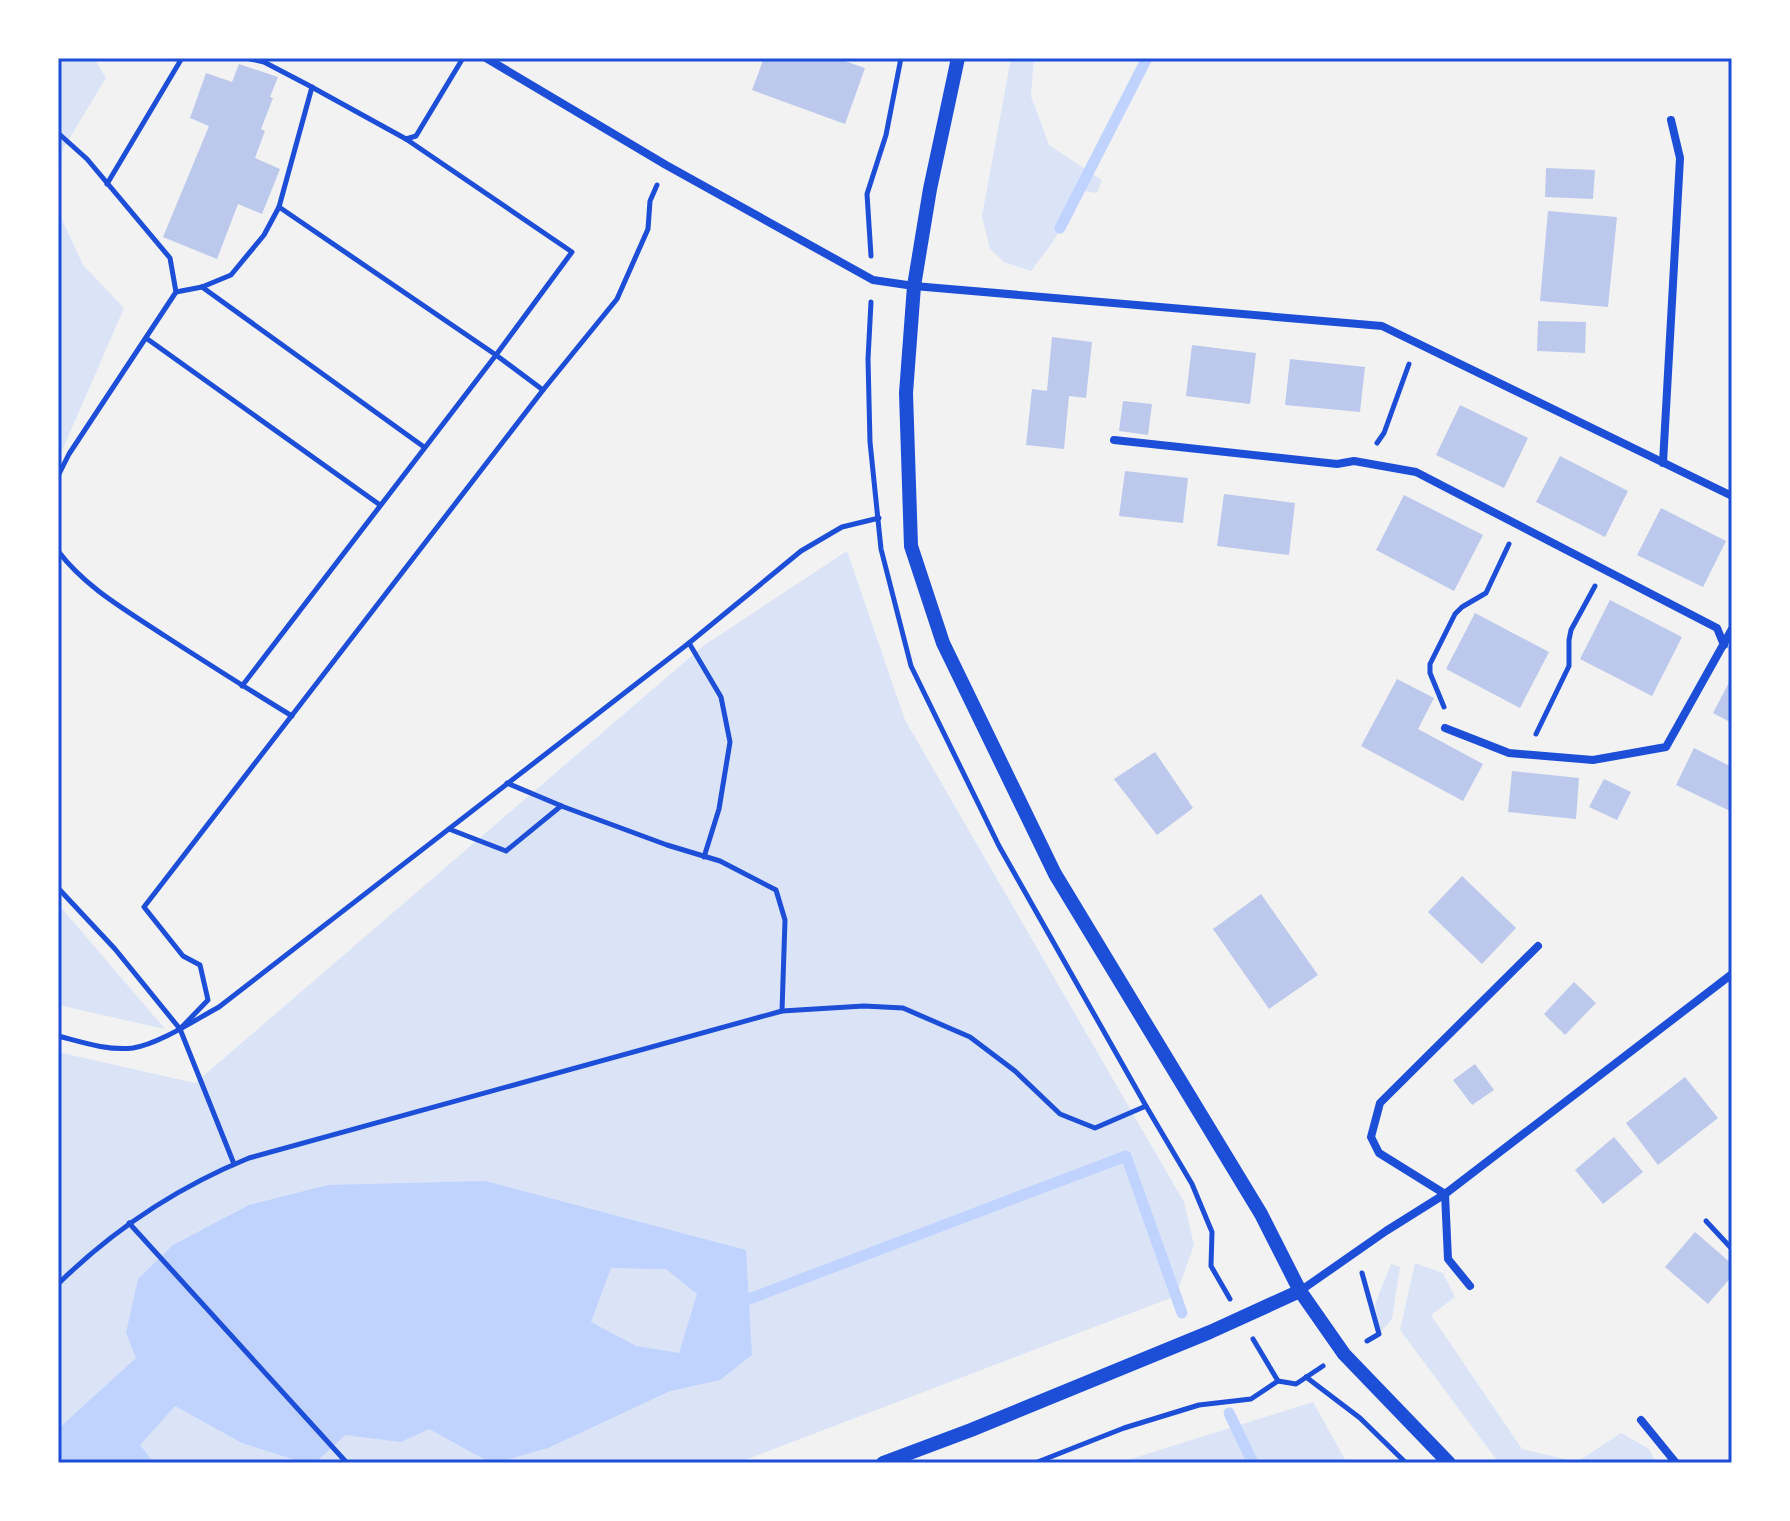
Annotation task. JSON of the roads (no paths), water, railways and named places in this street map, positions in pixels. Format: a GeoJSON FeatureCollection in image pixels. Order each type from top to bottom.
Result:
{"type":"FeatureCollection","features":[{"type":"Feature","properties":{"kind":"street"},"geometry":{"type":"LineString","coordinates":[[486,58],[666,165],[873,280],[1382,326],[1732,496]]}},
{"type":"Feature","properties":{"kind":"street"},"geometry":{"type":"LineString","coordinates":[[958,58],[930,189],[914,286],[906,393],[911,546],[943,643],[1055,874],[1261,1214],[1300,1291],[1344,1354],[1449,1463]]}},
{"type":"Feature","properties":{"kind":"street"},"geometry":{"type":"LineString","coordinates":[[1663,463],[1680,158],[1671,120]]}},
{"type":"Feature","properties":{"kind":"street"},"geometry":{"type":"LineString","coordinates":[[1114,440],[1337,464],[1354,461],[1416,472],[1717,628],[1724,645]]}},
{"type":"Feature","properties":{"kind":"street"},"geometry":{"type":"LineString","coordinates":[[1445,728],[1509,753],[1593,760],[1666,747],[1732,629]]}},
{"type":"Feature","properties":{"kind":"street"},"geometry":{"type":"LineString","coordinates":[[1445,1194],[1379,1153],[1371,1137],[1380,1103],[1538,946]]}},
{"type":"Feature","properties":{"kind":"street"},"geometry":{"type":"LineString","coordinates":[[883,1463],[1084,1384],[1300,1291],[1445,1194],[1732,974]]}},
{"type":"Feature","properties":{"kind":"street"},"geometry":{"type":"LineString","coordinates":[[1445,1194],[1448,1259],[1470,1286]]}},
{"type":"Feature","properties":{"kind":"street"},"geometry":{"type":"LineString","coordinates":[[1641,1420],[1676,1463]]}},
{"type":"Feature","properties":{"kind":"water"},"geometry":{"type":"Polygon","coordinates":[[[485,1181],[746,1250],[752,1355],[720,1380],[670,1391],[548,1448],[495,1463],[429,1429],[401,1442],[345,1435],[315,1463],[304,1463],[242,1443],[175,1406],[140,1445],[154,1463],[58,1463],[58,1429],[136,1358],[126,1333],[138,1279],[173,1245],[249,1205],[328,1185],[485,1181]],[[611,1268],[591,1322],[636,1346],[679,1353],[697,1294],[666,1269],[611,1268]]]}},
{"type":"Feature","properties":{"kind":"waterway"},"geometry":{"type":"LineString","coordinates":[[1060,228],[1147,58]]}},
{"type":"Feature","properties":{"kind":"waterway"},"geometry":{"type":"LineString","coordinates":[[749,1299],[1126,1156],[1182,1313]]}},
{"type":"Feature","properties":{"kind":"waterway"},"geometry":{"type":"LineString","coordinates":[[1229,1413],[1253,1463]]}}]}
